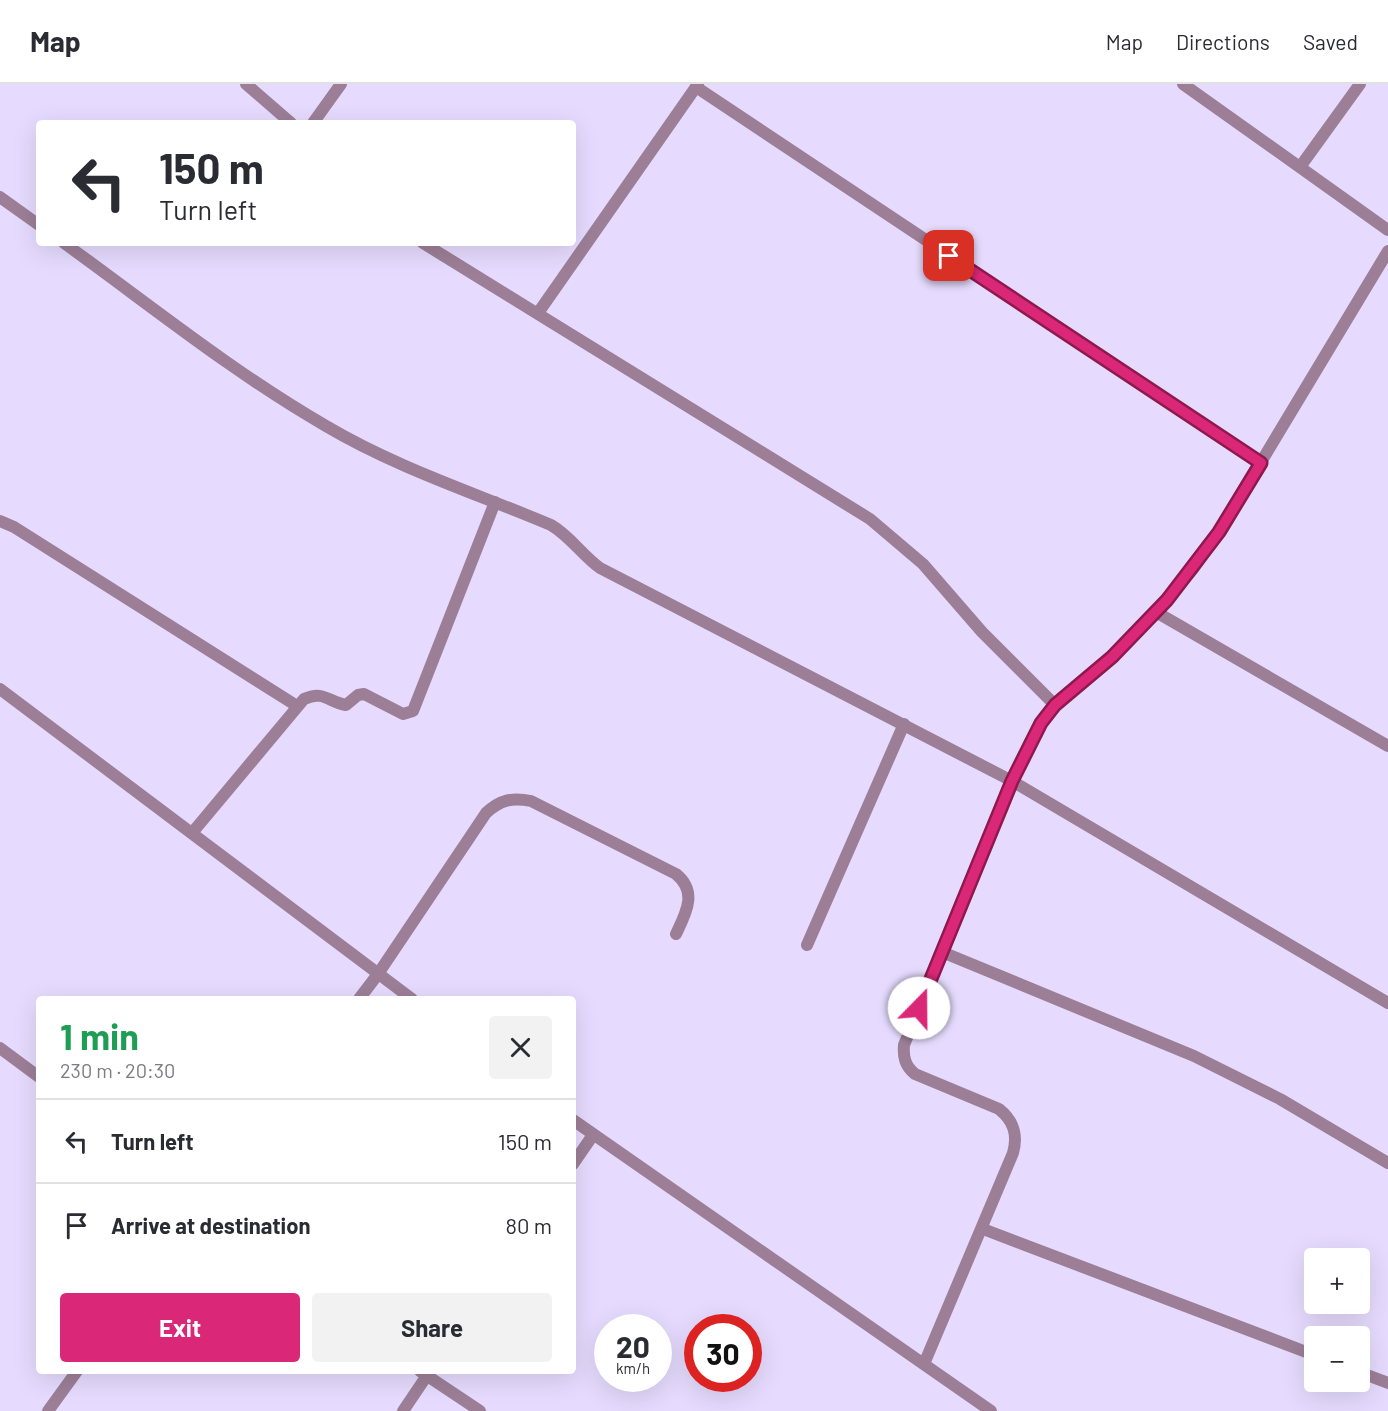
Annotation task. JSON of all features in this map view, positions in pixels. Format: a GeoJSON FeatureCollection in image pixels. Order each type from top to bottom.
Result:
{"type":"FeatureCollection","features":[{"type":"Feature","properties":{"kind":"street"},"geometry":{"type":"LineString","coordinates":[[246,84],[288,120]]}},
{"type":"Feature","properties":{"kind":"street"},"geometry":{"type":"LineString","coordinates":[[315,120],[341,84]]}},
{"type":"Feature","properties":{"kind":"street"},"geometry":{"type":"LineString","coordinates":[[1183,84],[1388,230]]}},
{"type":"Feature","properties":{"kind":"street"},"geometry":{"type":"LineString","coordinates":[[1300,167],[1360,84]]}},
{"type":"Feature","properties":{"kind":"street"},"geometry":{"type":"LineString","coordinates":[[538,314],[697,86],[1261,463]]}},
{"type":"Feature","properties":{"kind":"street"},"geometry":{"type":"LineString","coordinates":[[0,196],[36,223]]}},
{"type":"Feature","properties":{"kind":"street"},"geometry":{"type":"LineString","coordinates":[[68,246],[249,377],[327,427],[409,468],[560,530],[600,568],[1012,781],[1388,1003]]}},
{"type":"Feature","properties":{"kind":"street"},"geometry":{"type":"LineString","coordinates":[[428,246],[870,519],[923,564],[982,632],[1055,705]]}},
{"type":"Feature","properties":{"kind":"street"},"geometry":{"type":"LineString","coordinates":[[924,1364],[1016,1143],[1012,1124],[1007,1116],[990,1105],[915,1074],[906,1063],[903,1054],[904,1045],[1012,781],[1035,732],[1055,705],[1112,657],[1156,612],[1193,568],[1219,532],[1388,252]]}},
{"type":"Feature","properties":{"kind":"street"},"geometry":{"type":"LineString","coordinates":[[192,833],[304,699],[321,695],[346,705],[361,694],[403,714],[413,711],[495,502]]}},
{"type":"Feature","properties":{"kind":"street"},"geometry":{"type":"LineString","coordinates":[[0,521],[14,527],[297,706]]}},
{"type":"Feature","properties":{"kind":"street"},"geometry":{"type":"LineString","coordinates":[[1156,612],[1388,746]]}},
{"type":"Feature","properties":{"kind":"street"},"geometry":{"type":"LineString","coordinates":[[0,689],[408,996]]}},
{"type":"Feature","properties":{"kind":"street"},"geometry":{"type":"LineString","coordinates":[[807,945],[904,724]]}},
{"type":"Feature","properties":{"kind":"street"},"geometry":{"type":"LineString","coordinates":[[361,996],[486,813],[501,801],[511,799],[531,801],[676,874],[683,880],[689,894],[687,910],[676,934]]}},
{"type":"Feature","properties":{"kind":"street"},"geometry":{"type":"LineString","coordinates":[[942,952],[1194,1056],[1280,1099],[1388,1163]]}},
{"type":"Feature","properties":{"kind":"street"},"geometry":{"type":"LineString","coordinates":[[0,1048],[36,1075]]}},
{"type":"Feature","properties":{"kind":"street"},"geometry":{"type":"LineString","coordinates":[[576,1122],[991,1411]]}},
{"type":"Feature","properties":{"kind":"street"},"geometry":{"type":"LineString","coordinates":[[576,1160],[593,1136]]}},
{"type":"Feature","properties":{"kind":"street"},"geometry":{"type":"LineString","coordinates":[[982,1229],[1304,1351]]}},
{"type":"Feature","properties":{"kind":"street"},"geometry":{"type":"LineString","coordinates":[[48,1411],[75,1374]]}},
{"type":"Feature","properties":{"kind":"street"},"geometry":{"type":"LineString","coordinates":[[403,1411],[425,1374]]}},
{"type":"Feature","properties":{"kind":"street"},"geometry":{"type":"LineString","coordinates":[[427,1374],[480,1411]]}},
{"type":"Feature","properties":{"kind":"street"},"geometry":{"type":"LineString","coordinates":[[1370,1376],[1388,1383]]}},
{"type":"Feature","properties":{"kind":"route"},"geometry":{"type":"LineString","coordinates":[[919,1008],[1012,781],[1041,723],[1055,705],[1112,657],[1167,600],[1219,532],[1261,463],[949,256]]}}]}
